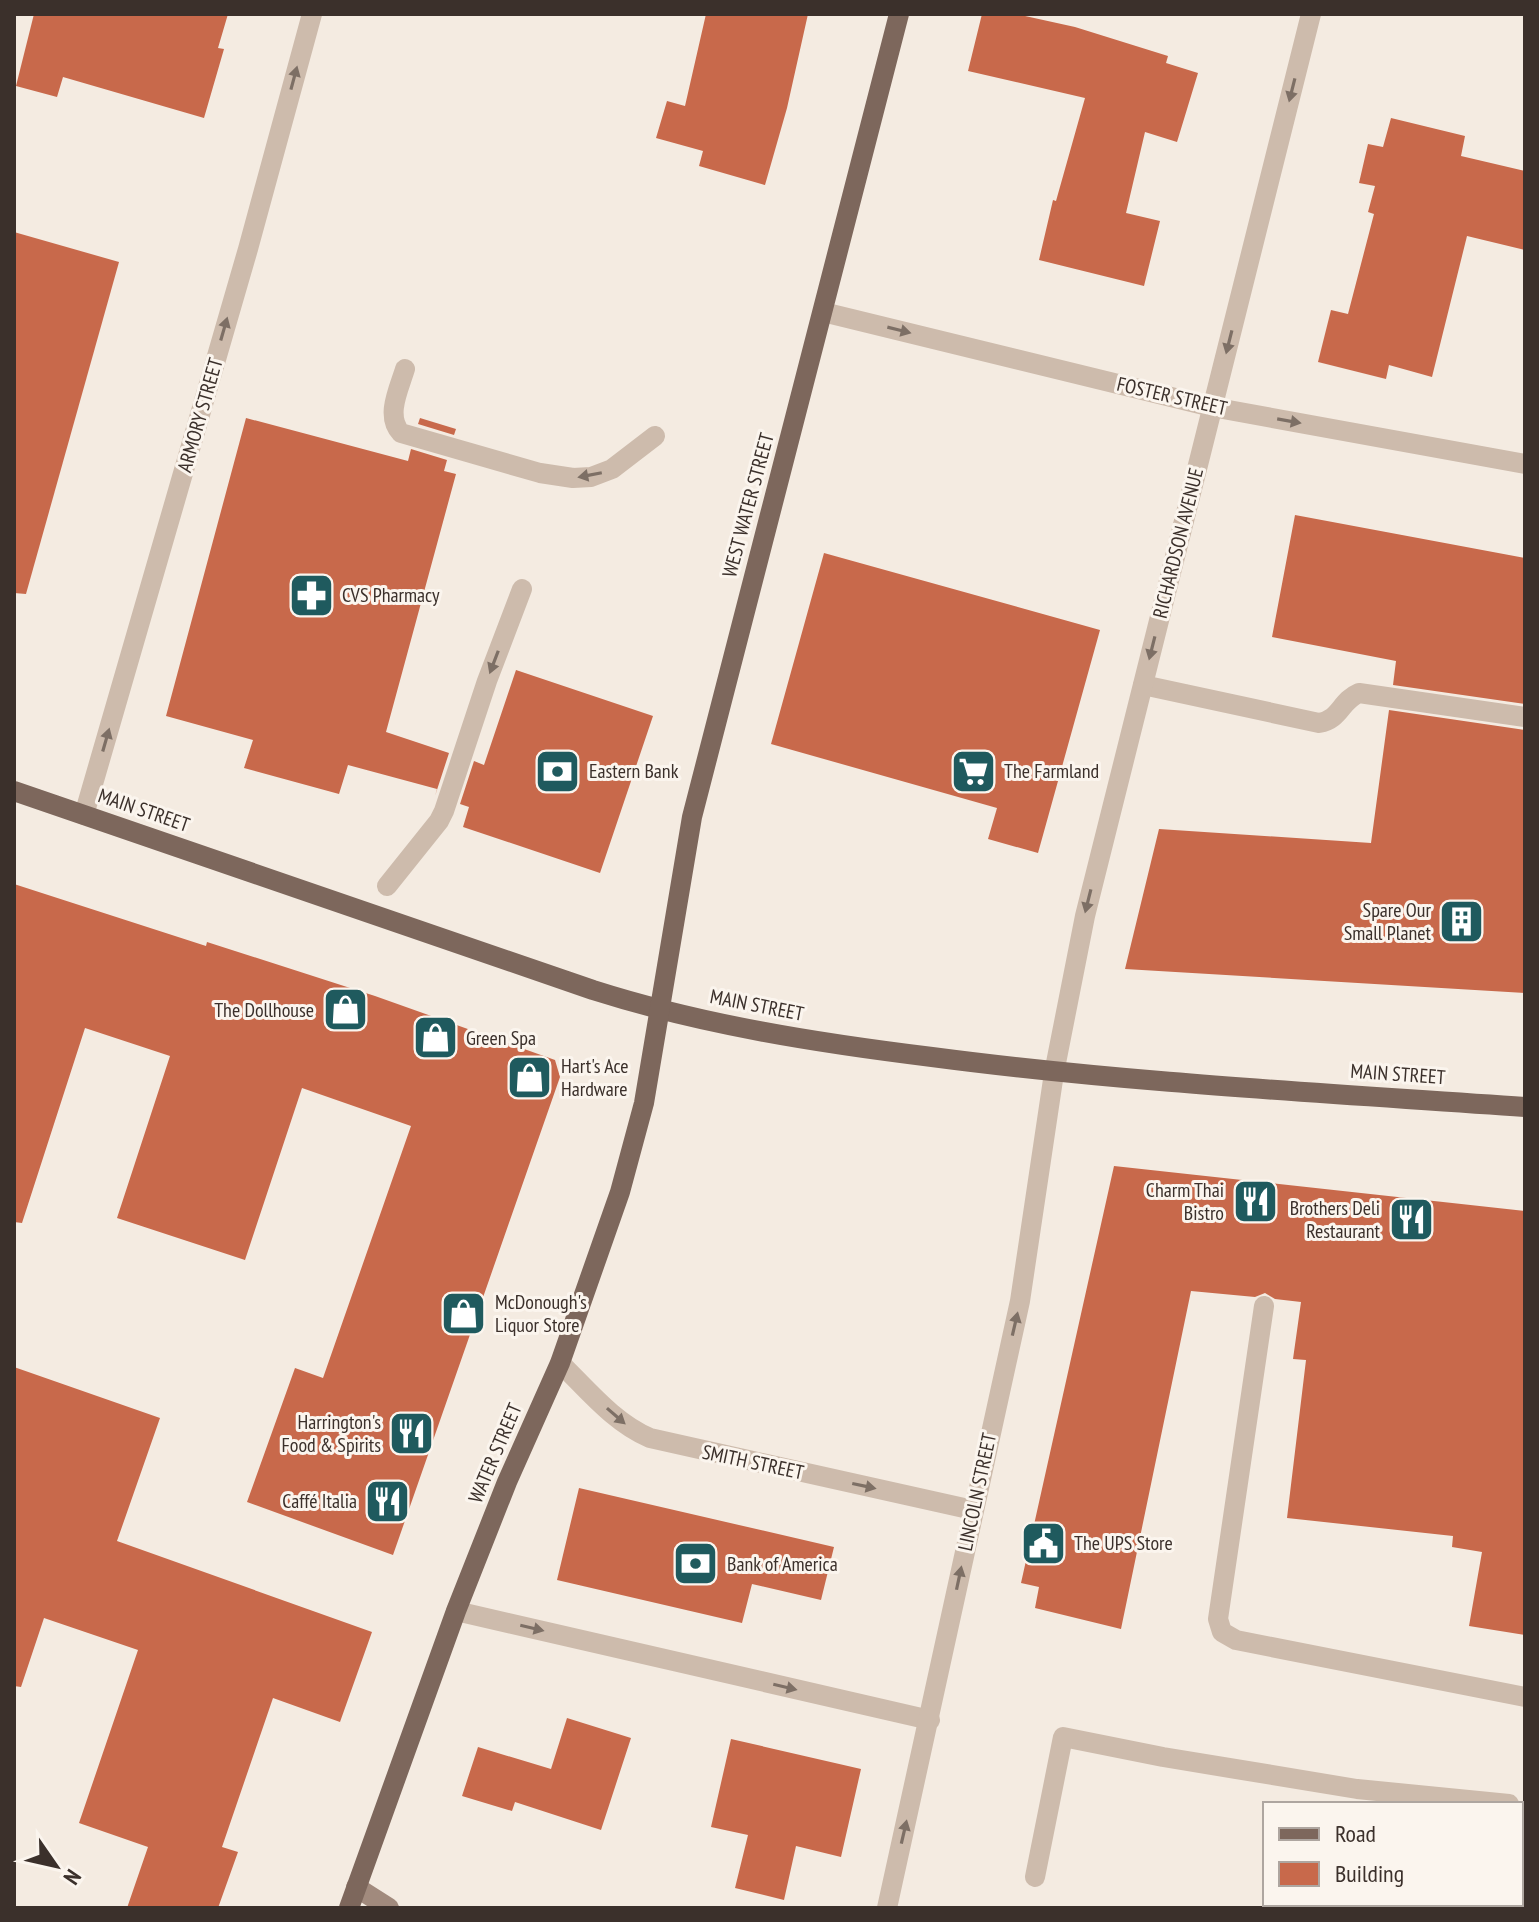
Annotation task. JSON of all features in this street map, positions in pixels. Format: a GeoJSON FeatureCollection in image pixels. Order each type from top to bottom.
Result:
{"type":"FeatureCollection","features":[{"type":"Feature","properties":{"kind":"main road","name":"WEST WATER STREET"},"geometry":{"type":"LineString","coordinates":[[661,1011],[692,817],[899,14]]}},
{"type":"Feature","properties":{"kind":"main road","name":"MAIN STREET"},"geometry":{"type":"LineString","coordinates":[[14,791],[549,976],[661,1011],[858,1048],[1054,1073],[1525,1107]]}},
{"type":"Feature","properties":{"kind":"main road","name":"WATER STREET"},"geometry":{"type":"LineString","coordinates":[[349,1908],[456,1611],[507,1482],[560,1363],[620,1192],[644,1103],[661,1011]]}},
{"type":"Feature","properties":{"kind":"main road"},"geometry":{"type":"LineString","coordinates":[[356,1887],[389,1908]]}},
{"type":"Feature","properties":{"kind":"street","name":"ARMORY STREET"},"geometry":{"type":"LineString","coordinates":[[84,815],[248,249],[312,14]]}},
{"type":"Feature","properties":{"kind":"street","name":"RICHARDSON AVENUE"},"geometry":{"type":"LineString","coordinates":[[1054,1073],[1085,916],[1311,14]]}},
{"type":"Feature","properties":{"kind":"street","name":"FOSTER STREET"},"geometry":{"type":"LineString","coordinates":[[823,312],[1212,407],[1525,464]]}},
{"type":"Feature","properties":{"kind":"street"},"geometry":{"type":"LineString","coordinates":[[405,369],[393,414],[395,427],[401,433],[540,473],[573,478],[596,476],[623,462],[655,436]]}},
{"type":"Feature","properties":{"kind":"street"},"geometry":{"type":"LineString","coordinates":[[387,886],[444,811],[487,681],[522,589]]}},
{"type":"Feature","properties":{"kind":"street"},"geometry":{"type":"LineString","coordinates":[[1143,685],[1319,723],[1332,719],[1348,699],[1359,693],[1525,717]]}},
{"type":"Feature","properties":{"kind":"street","name":"LINCOLN STREET"},"geometry":{"type":"LineString","coordinates":[[887,1908],[1024,1277],[1054,1073]]}},
{"type":"Feature","properties":{"kind":"street"},"geometry":{"type":"LineString","coordinates":[[1264,1306],[1218,1619],[1222,1632],[1236,1640],[1525,1697]]}},
{"type":"Feature","properties":{"kind":"street","name":"SMITH STREET"},"geometry":{"type":"LineString","coordinates":[[560,1363],[618,1419],[650,1438],[973,1510]]}},
{"type":"Feature","properties":{"kind":"street"},"geometry":{"type":"LineString","coordinates":[[456,1611],[930,1720]]}},
{"type":"Feature","properties":{"kind":"street"},"geometry":{"type":"LineString","coordinates":[[1035,1877],[1063,1737],[1357,1789],[1489,1802]]}},
{"type":"Feature","properties":{"kind":"building"},"geometry":{"type":"Polygon","coordinates":[[[34,14],[228,14],[218,48],[224,49],[204,118],[63,77],[57,97],[16,86],[34,14]]]}},
{"type":"Feature","properties":{"kind":"building"},"geometry":{"type":"Polygon","coordinates":[[[706,14],[808,14],[787,108],[765,185],[699,166],[703,151],[656,138],[667,101],[685,106],[706,14]]]}},
{"type":"Feature","properties":{"kind":"building"},"geometry":{"type":"Polygon","coordinates":[[[982,14],[1016,14],[1075,27],[1168,56],[1166,63],[1198,73],[1177,142],[1145,132],[1126,213],[1160,221],[1144,286],[1039,260],[1053,200],[1056,201],[1085,98],[968,71],[982,14]]]}},
{"type":"Feature","properties":{"kind":"building"},"geometry":{"type":"Polygon","coordinates":[[[1391,118],[1465,136],[1461,156],[1525,171],[1525,250],[1467,236],[1432,377],[1389,365],[1386,379],[1318,362],[1331,310],[1348,314],[1374,214],[1368,212],[1375,186],[1359,183],[1368,144],[1383,147],[1391,118]]]}},
{"type":"Feature","properties":{"kind":"building"},"geometry":{"type":"Polygon","coordinates":[[[14,232],[119,262],[26,594],[14,593],[14,232]]]}},
{"type":"Feature","properties":{"kind":"building","name":"CVS Pharmacy"},"geometry":{"type":"Polygon","coordinates":[[[246,418],[408,461],[411,449],[447,460],[444,471],[456,474],[386,732],[449,753],[435,796],[437,789],[348,765],[339,794],[244,768],[253,740],[166,716],[246,418]]]}},
{"type":"Feature","properties":{"kind":"building"},"geometry":{"type":"Polygon","coordinates":[[[420,418],[456,429],[454,435],[418,424],[420,418]]]}},
{"type":"Feature","properties":{"kind":"building"},"geometry":{"type":"Polygon","coordinates":[[[1295,515],[1525,558],[1525,704],[1393,685],[1396,661],[1272,637],[1295,515]]]}},
{"type":"Feature","properties":{"kind":"building"},"geometry":{"type":"Polygon","coordinates":[[[824,553],[1100,630],[1038,853],[988,839],[997,808],[771,744],[824,553]]]}},
{"type":"Feature","properties":{"kind":"building"},"geometry":{"type":"Polygon","coordinates":[[[516,670],[653,716],[600,873],[463,827],[469,807],[460,804],[474,761],[484,765],[516,670]]]}},
{"type":"Feature","properties":{"kind":"building"},"geometry":{"type":"Polygon","coordinates":[[[1389,710],[1525,730],[1525,993],[1125,969],[1159,829],[1371,843],[1389,710]]]}},
{"type":"Feature","properties":{"kind":"building"},"geometry":{"type":"Polygon","coordinates":[[[14,884],[375,996],[555,1060],[560,1077],[393,1555],[247,1502],[295,1368],[323,1378],[411,1126],[302,1088],[245,1260],[117,1218],[170,1056],[85,1028],[22,1223],[14,1222],[14,884]]]}},
{"type":"Feature","properties":{"kind":"building"},"geometry":{"type":"Polygon","coordinates":[[[1114,1166],[1525,1211],[1525,1635],[1469,1626],[1482,1552],[1452,1547],[1453,1536],[1287,1518],[1306,1360],[1293,1359],[1301,1302],[1275,1299],[1265,1293],[1255,1297],[1191,1291],[1121,1629],[1035,1608],[1039,1587],[1021,1583],[1114,1166]]]}},
{"type":"Feature","properties":{"kind":"building"},"geometry":{"type":"Polygon","coordinates":[[[14,1367],[160,1418],[117,1541],[372,1632],[340,1722],[273,1698],[222,1847],[238,1852],[218,1908],[127,1908],[148,1847],[79,1823],[138,1650],[44,1618],[21,1687],[14,1686],[14,1367]]]}},
{"type":"Feature","properties":{"kind":"building","name":"Bank of America"},"geometry":{"type":"Polygon","coordinates":[[[579,1488],[834,1547],[821,1600],[752,1584],[742,1623],[557,1580],[579,1488]]]}},
{"type":"Feature","properties":{"kind":"building"},"geometry":{"type":"Polygon","coordinates":[[[567,1718],[631,1738],[601,1830],[515,1802],[512,1811],[462,1796],[478,1747],[551,1769],[567,1718]]]}},
{"type":"Feature","properties":{"kind":"building"},"geometry":{"type":"Polygon","coordinates":[[[731,1739],[861,1769],[841,1857],[796,1846],[784,1900],[735,1888],[748,1835],[711,1827],[731,1739]]]}},
{"type":"Feature","properties":{"kind":"place","name":"CVS Pharmacy"},"geometry":{"type":"Point","coordinates":[311,595]}},
{"type":"Feature","properties":{"kind":"place","name":"Eastern Bank"},"geometry":{"type":"Point","coordinates":[558,771]}},
{"type":"Feature","properties":{"kind":"place","name":"The Farmland"},"geometry":{"type":"Point","coordinates":[973,771]}},
{"type":"Feature","properties":{"kind":"place","name":"Spare Our Small Planet"},"geometry":{"type":"Point","coordinates":[1462,921]}},
{"type":"Feature","properties":{"kind":"place","name":"The Dollhouse"},"geometry":{"type":"Point","coordinates":[345,1010]}},
{"type":"Feature","properties":{"kind":"place","name":"Green Spa"},"geometry":{"type":"Point","coordinates":[435,1038]}},
{"type":"Feature","properties":{"kind":"place","name":"Hart's Ace Hardware"},"geometry":{"type":"Point","coordinates":[530,1078]}},
{"type":"Feature","properties":{"kind":"place","name":"Charm Thai Bistro"},"geometry":{"type":"Point","coordinates":[1255,1201]}},
{"type":"Feature","properties":{"kind":"place","name":"Brothers Deli Restaurant"},"geometry":{"type":"Point","coordinates":[1411,1220]}},
{"type":"Feature","properties":{"kind":"place","name":"McDonough's Liquor Store"},"geometry":{"type":"Point","coordinates":[464,1314]}},
{"type":"Feature","properties":{"kind":"place","name":"Harrington's Food & Spirits"},"geometry":{"type":"Point","coordinates":[412,1434]}},
{"type":"Feature","properties":{"kind":"place","name":"Caffé Italia"},"geometry":{"type":"Point","coordinates":[388,1501]}},
{"type":"Feature","properties":{"kind":"place","name":"The UPS Store"},"geometry":{"type":"Point","coordinates":[1043,1543]}},
{"type":"Feature","properties":{"kind":"place","name":"Bank of America"},"geometry":{"type":"Point","coordinates":[696,1564]}}]}
